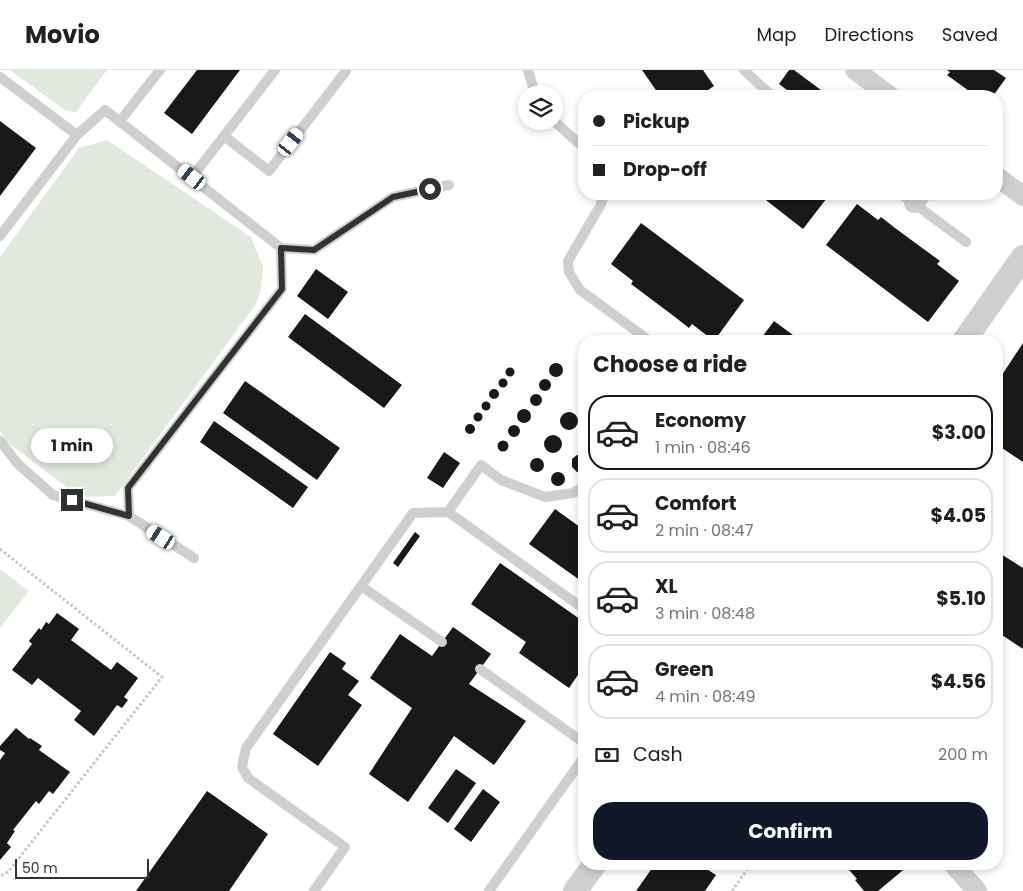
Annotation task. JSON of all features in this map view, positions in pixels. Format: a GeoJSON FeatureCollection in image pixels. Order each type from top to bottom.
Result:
{"type":"FeatureCollection","features":[{"type":"Feature","properties":{"kind":"street"},"geometry":{"type":"LineString","coordinates":[[855,70],[882,90]]}},
{"type":"Feature","properties":{"kind":"street"},"geometry":{"type":"LineString","coordinates":[[1003,181],[1023,196]]}},
{"type":"Feature","properties":{"kind":"street"},"geometry":{"type":"LineString","coordinates":[[968,335],[1023,257]]}},
{"type":"Feature","properties":{"kind":"street"},"geometry":{"type":"LineString","coordinates":[[576,891],[591,870]]}},
{"type":"Feature","properties":{"kind":"street"},"geometry":{"type":"LineString","coordinates":[[958,870],[977,891]]}},
{"type":"Feature","properties":{"kind":"lane"},"geometry":{"type":"LineString","coordinates":[[120,121],[160,70]]}},
{"type":"Feature","properties":{"kind":"lane"},"geometry":{"type":"LineString","coordinates":[[192,177],[275,70]]}},
{"type":"Feature","properties":{"kind":"lane"},"geometry":{"type":"LineString","coordinates":[[224,136],[269,171],[345,70]]}},
{"type":"Feature","properties":{"kind":"lane"},"geometry":{"type":"LineString","coordinates":[[528,70],[532,85]]}},
{"type":"Feature","properties":{"kind":"lane"},"geometry":{"type":"LineString","coordinates":[[744,70],[766,90]]}},
{"type":"Feature","properties":{"kind":"lane"},"geometry":{"type":"LineString","coordinates":[[0,77],[77,135]]}},
{"type":"Feature","properties":{"kind":"lane"},"geometry":{"type":"LineString","coordinates":[[0,236],[77,135],[105,110],[281,248],[314,250],[393,197],[449,185]]}},
{"type":"Feature","properties":{"kind":"lane"},"geometry":{"type":"LineString","coordinates":[[563,128],[578,142]]}},
{"type":"Feature","properties":{"kind":"lane"},"geometry":{"type":"LineString","coordinates":[[602,200],[568,261],[569,272],[580,290],[642,335]]}},
{"type":"Feature","properties":{"kind":"lane"},"geometry":{"type":"LineString","coordinates":[[916,200],[966,242]]}},
{"type":"Feature","properties":{"kind":"lane"},"geometry":{"type":"LineString","coordinates":[[129,516],[128,488],[282,289],[281,248]]}},
{"type":"Feature","properties":{"kind":"lane"},"geometry":{"type":"LineString","coordinates":[[0,441],[18,464],[53,495],[129,516],[194,558]]}},
{"type":"Feature","properties":{"kind":"lane"},"geometry":{"type":"LineString","coordinates":[[448,512],[481,465],[501,480],[545,498],[573,493],[578,490]]}},
{"type":"Feature","properties":{"kind":"lane"},"geometry":{"type":"LineString","coordinates":[[314,891],[345,847],[248,778],[242,767],[246,748],[413,513],[448,512],[578,605]]}},
{"type":"Feature","properties":{"kind":"lane"},"geometry":{"type":"LineString","coordinates":[[361,586],[442,642]]}},
{"type":"Feature","properties":{"kind":"lane"},"geometry":{"type":"LineString","coordinates":[[480,669],[578,739]]}},
{"type":"Feature","properties":{"kind":"lane"},"geometry":{"type":"LineString","coordinates":[[489,891],[578,765]]}},
{"type":"Feature","properties":{"kind":"path"},"geometry":{"type":"LineString","coordinates":[[0,549],[162,677],[8,872],[0,876]]}},
{"type":"Feature","properties":{"kind":"path"},"geometry":{"type":"LineString","coordinates":[[732,891],[747,870]]}},
{"type":"Feature","properties":{"kind":"shaded area"},"geometry":{"type":"Polygon","coordinates":[[[10,70],[107,70],[76,112],[66,111],[10,70]]]}},
{"type":"Feature","properties":{"kind":"shaded area"},"geometry":{"type":"Polygon","coordinates":[[[107,140],[251,237],[263,267],[261,289],[256,304],[115,496],[80,497],[7,442],[0,431],[0,257],[79,148],[107,140]]]}},
{"type":"Feature","properties":{"kind":"shaded area"},"geometry":{"type":"Polygon","coordinates":[[[0,569],[29,591],[0,628],[0,569]]]}},
{"type":"Feature","properties":{"kind":"building"},"geometry":{"type":"Polygon","coordinates":[[[197,70],[240,70],[192,134],[164,113],[197,70]]]}},
{"type":"Feature","properties":{"kind":"building"},"geometry":{"type":"Polygon","coordinates":[[[642,70],[703,70],[714,86],[708,90],[656,90],[642,70]]]}},
{"type":"Feature","properties":{"kind":"building"},"geometry":{"type":"Polygon","coordinates":[[[789,70],[794,70],[821,90],[787,90],[779,84],[789,70]]]}},
{"type":"Feature","properties":{"kind":"building"},"geometry":{"type":"Polygon","coordinates":[[[947,70],[994,70],[1006,78],[997,90],[968,90],[947,75],[950,72],[947,70]]]}},
{"type":"Feature","properties":{"kind":"building"},"geometry":{"type":"Polygon","coordinates":[[[0,121],[36,148],[0,196],[0,121]]]}},
{"type":"Feature","properties":{"kind":"building"},"geometry":{"type":"Polygon","coordinates":[[[766,200],[825,200],[803,229],[766,200]]]}},
{"type":"Feature","properties":{"kind":"building"},"geometry":{"type":"Polygon","coordinates":[[[857,204],[878,220],[881,217],[940,261],[937,264],[959,281],[928,322],[826,245],[857,204]]]}},
{"type":"Feature","properties":{"kind":"building"},"geometry":{"type":"Polygon","coordinates":[[[641,223],[744,300],[718,335],[706,335],[692,324],[689,328],[631,284],[633,281],[611,264],[641,223]]]}},
{"type":"Feature","properties":{"kind":"building"},"geometry":{"type":"Polygon","coordinates":[[[316,269],[348,292],[328,319],[297,296],[316,269]]]}},
{"type":"Feature","properties":{"kind":"building"},"geometry":{"type":"Polygon","coordinates":[[[305,314],[402,385],[384,408],[288,337],[305,314]]]}},
{"type":"Feature","properties":{"kind":"building"},"geometry":{"type":"Polygon","coordinates":[[[774,321],[793,335],[764,335],[774,321]]]}},
{"type":"Feature","properties":{"kind":"building"},"geometry":{"type":"Polygon","coordinates":[[[1023,343],[1023,462],[1003,449],[1003,373],[1023,343]]]}},
{"type":"Feature","properties":{"kind":"building"},"geometry":{"type":"Polygon","coordinates":[[[556,363],[561,365],[563,370],[561,375],[556,377],[551,375],[549,370],[551,365],[556,363]]]}},
{"type":"Feature","properties":{"kind":"building"},"geometry":{"type":"Polygon","coordinates":[[[510,367],[515,372],[510,377],[505,372],[510,367]]]}},
{"type":"Feature","properties":{"kind":"building"},"geometry":{"type":"Polygon","coordinates":[[[503,378],[508,383],[503,388],[498,383],[503,378]]]}},
{"type":"Feature","properties":{"kind":"building"},"geometry":{"type":"Polygon","coordinates":[[[543,379],[547,379],[551,385],[547,391],[543,391],[539,387],[539,383],[543,379]]]}},
{"type":"Feature","properties":{"kind":"building"},"geometry":{"type":"Polygon","coordinates":[[[245,381],[340,448],[317,480],[223,413],[245,381]]]}},
{"type":"Feature","properties":{"kind":"building"},"geometry":{"type":"Polygon","coordinates":[[[492,389],[496,389],[499,394],[496,399],[492,399],[489,396],[489,392],[492,389]]]}},
{"type":"Feature","properties":{"kind":"building"},"geometry":{"type":"Polygon","coordinates":[[[534,394],[538,394],[542,400],[538,406],[534,406],[530,402],[530,398],[534,394]]]}},
{"type":"Feature","properties":{"kind":"building"},"geometry":{"type":"Polygon","coordinates":[[[486,401],[491,406],[486,411],[481,406],[486,401]]]}},
{"type":"Feature","properties":{"kind":"building"},"geometry":{"type":"Polygon","coordinates":[[[524,409],[529,411],[531,416],[529,421],[524,423],[519,421],[517,416],[519,411],[524,409]]]}},
{"type":"Feature","properties":{"kind":"building"},"geometry":{"type":"Polygon","coordinates":[[[569,412],[577,417],[578,421],[573,429],[569,430],[561,425],[560,421],[565,413],[569,412]]]}},
{"type":"Feature","properties":{"kind":"building"},"geometry":{"type":"Polygon","coordinates":[[[478,413],[482,417],[478,421],[474,417],[478,413]]]}},
{"type":"Feature","properties":{"kind":"building"},"geometry":{"type":"Polygon","coordinates":[[[214,421],[308,487],[293,508],[200,442],[214,421]]]}},
{"type":"Feature","properties":{"kind":"building"},"geometry":{"type":"Polygon","coordinates":[[[470,424],[475,429],[470,434],[465,429],[470,424]]]}},
{"type":"Feature","properties":{"kind":"building"},"geometry":{"type":"Polygon","coordinates":[[[512,425],[516,425],[520,431],[516,437],[512,437],[508,433],[508,429],[512,425]]]}},
{"type":"Feature","properties":{"kind":"building"},"geometry":{"type":"Polygon","coordinates":[[[553,435],[559,438],[562,444],[559,450],[553,453],[547,450],[544,444],[547,438],[553,435]]]}},
{"type":"Feature","properties":{"kind":"building"},"geometry":{"type":"Polygon","coordinates":[[[503,440],[509,446],[503,452],[497,446],[503,440]]]}},
{"type":"Feature","properties":{"kind":"building"},"geometry":{"type":"Polygon","coordinates":[[[444,452],[460,463],[443,488],[427,478],[444,452]]]}},
{"type":"Feature","properties":{"kind":"building"},"geometry":{"type":"Polygon","coordinates":[[[578,455],[578,472],[572,467],[572,459],[578,455]]]}},
{"type":"Feature","properties":{"kind":"building"},"geometry":{"type":"Polygon","coordinates":[[[534,458],[540,458],[544,465],[540,472],[534,472],[530,468],[530,462],[534,458]]]}},
{"type":"Feature","properties":{"kind":"building"},"geometry":{"type":"Polygon","coordinates":[[[555,472],[561,472],[565,479],[561,486],[555,486],[551,482],[551,476],[555,472]]]}},
{"type":"Feature","properties":{"kind":"building"},"geometry":{"type":"Polygon","coordinates":[[[555,509],[578,526],[578,579],[529,544],[555,509]]]}},
{"type":"Feature","properties":{"kind":"building"},"geometry":{"type":"Polygon","coordinates":[[[415,532],[420,536],[398,567],[393,563],[415,532]]]}},
{"type":"Feature","properties":{"kind":"building"},"geometry":{"type":"Polygon","coordinates":[[[1003,555],[1023,568],[1023,649],[1003,636],[1003,555]]]}},
{"type":"Feature","properties":{"kind":"building"},"geometry":{"type":"Polygon","coordinates":[[[500,563],[578,618],[578,675],[569,688],[519,653],[526,642],[471,604],[500,563]]]}},
{"type":"Feature","properties":{"kind":"building"},"geometry":{"type":"Polygon","coordinates":[[[57,613],[79,629],[71,640],[111,670],[117,662],[138,678],[124,697],[128,700],[122,708],[117,705],[94,736],[74,720],[81,711],[38,678],[32,685],[12,670],[32,644],[29,641],[39,628],[41,630],[46,622],[49,624],[57,613]]]}},
{"type":"Feature","properties":{"kind":"building"},"geometry":{"type":"Polygon","coordinates":[[[453,627],[491,654],[469,684],[526,721],[494,765],[454,736],[408,802],[369,774],[412,708],[370,678],[400,634],[432,656],[453,627]]]}},
{"type":"Feature","properties":{"kind":"building"},"geometry":{"type":"Polygon","coordinates":[[[330,652],[346,663],[342,669],[359,681],[348,695],[362,705],[318,766],[273,734],[330,652]]]}},
{"type":"Feature","properties":{"kind":"building"},"geometry":{"type":"Polygon","coordinates":[[[16,728],[29,739],[42,746],[39,750],[70,772],[53,794],[49,791],[39,804],[36,801],[13,830],[15,831],[7,843],[11,847],[0,860],[0,760],[5,753],[0,750],[0,746],[16,728]]]}},
{"type":"Feature","properties":{"kind":"building"},"geometry":{"type":"Polygon","coordinates":[[[456,769],[476,783],[448,823],[428,808],[456,769]]]}},
{"type":"Feature","properties":{"kind":"building"},"geometry":{"type":"Polygon","coordinates":[[[483,789],[500,802],[471,842],[454,829],[483,789]]]}},
{"type":"Feature","properties":{"kind":"building"},"geometry":{"type":"Polygon","coordinates":[[[207,791],[268,834],[229,891],[136,891],[207,791]]]}},
{"type":"Feature","properties":{"kind":"building"},"geometry":{"type":"Polygon","coordinates":[[[651,870],[708,870],[716,875],[705,891],[636,891],[651,870]]]}},
{"type":"Feature","properties":{"kind":"building"},"geometry":{"type":"Polygon","coordinates":[[[849,870],[903,870],[878,891],[864,891],[855,880],[857,879],[849,870]]]}},
{"type":"Feature","properties":{"kind":"route"},"geometry":{"type":"LineString","coordinates":[[72,500],[129,516],[128,488],[282,289],[281,248],[314,250],[393,197],[430,189]]}}]}
